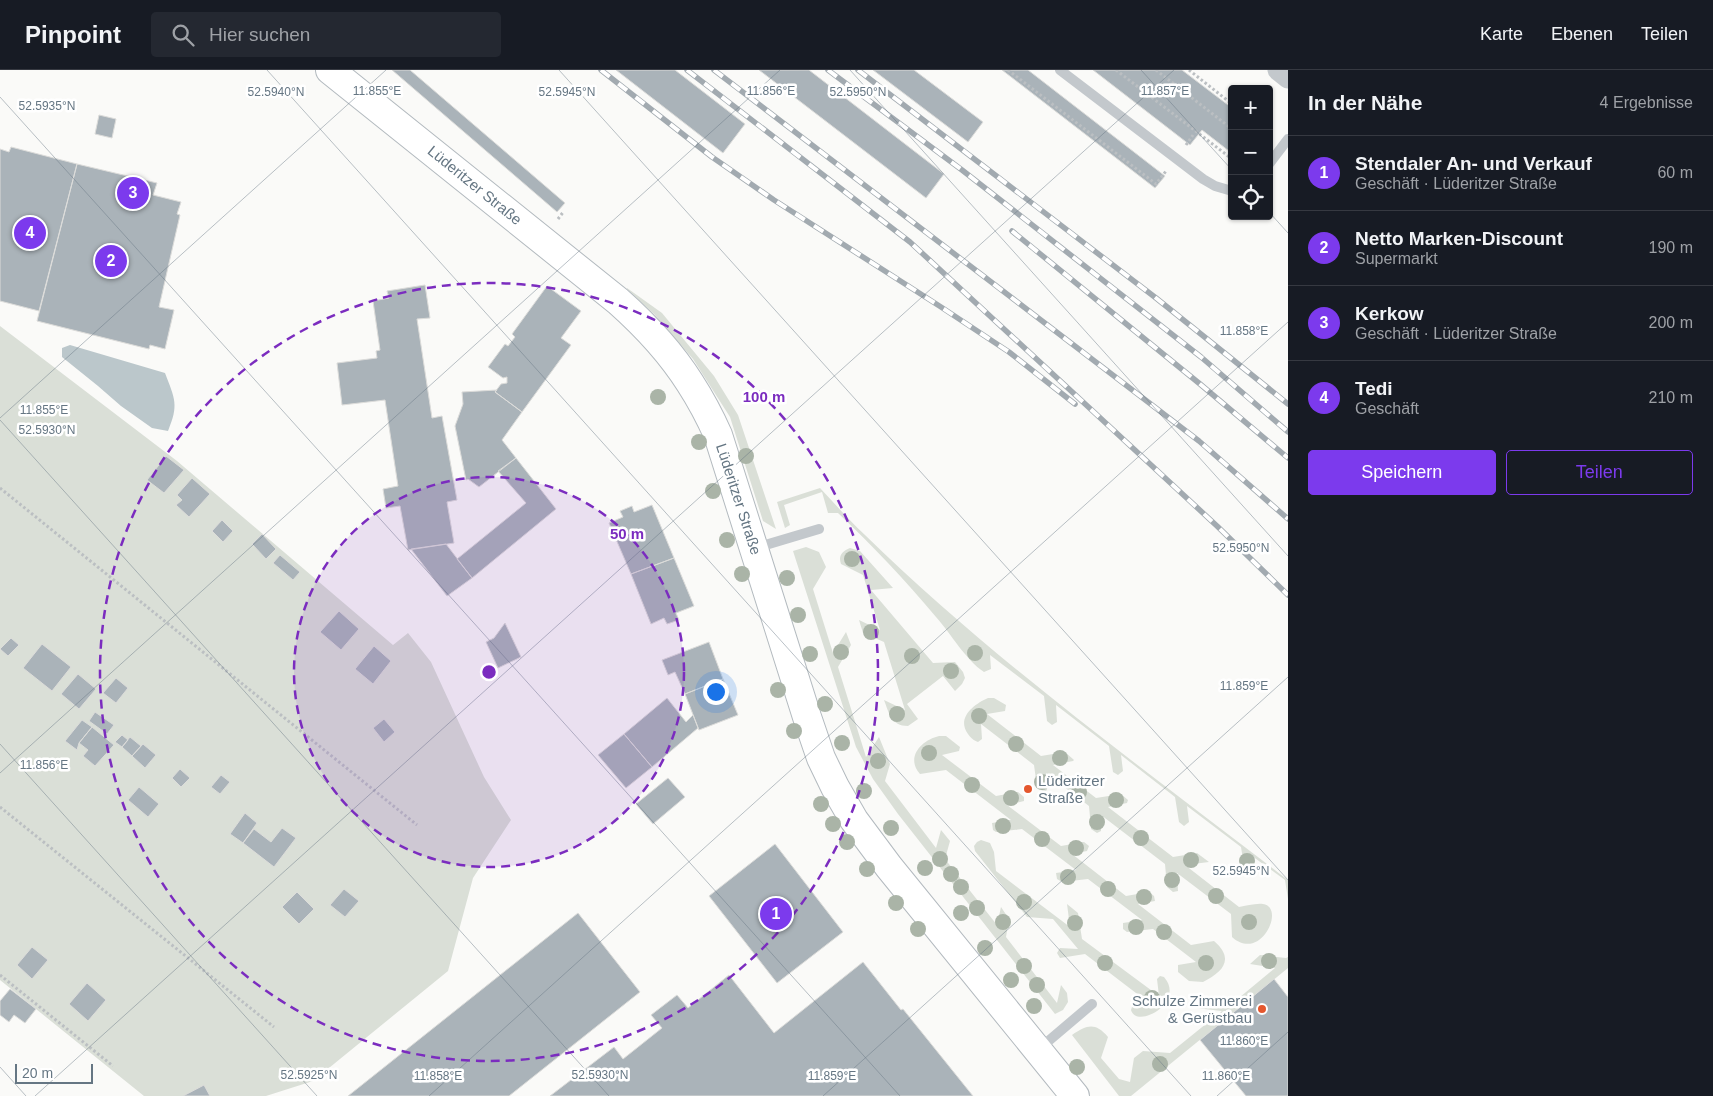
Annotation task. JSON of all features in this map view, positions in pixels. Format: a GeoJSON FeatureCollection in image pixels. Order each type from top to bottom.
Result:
{"type":"FeatureCollection","features":[{"type":"Feature","properties":{"kind":"main road","name":"Lüderitzer Straße"},"geometry":{"type":"LineString","coordinates":[[330,70],[561,253],[618,301],[657,340],[691,384],[718,435],[806,717],[821,758],[835,787],[854,820],[889,867],[1075,1096]]}},
{"type":"Feature","properties":{"kind":"street"},"geometry":{"type":"LineString","coordinates":[[1278,70],[1288,78]]}},
{"type":"Feature","properties":{"kind":"lane"},"geometry":{"type":"LineString","coordinates":[[1060,70],[1176,159],[1215,186],[1228,190]]}},
{"type":"Feature","properties":{"kind":"lane"},"geometry":{"type":"LineString","coordinates":[[1273,159],[1288,139]]}},
{"type":"Feature","properties":{"kind":"lane"},"geometry":{"type":"LineString","coordinates":[[754,548],[819,529]]}},
{"type":"Feature","properties":{"kind":"lane"},"geometry":{"type":"LineString","coordinates":[[1038,1049],[1092,1004]]}},
{"type":"Feature","properties":{"kind":"path"},"geometry":{"type":"LineString","coordinates":[[1008,70],[1156,184],[1194,135]]}},
{"type":"Feature","properties":{"kind":"path"},"geometry":{"type":"LineString","coordinates":[[1116,70],[1228,156]]}},
{"type":"Feature","properties":{"kind":"path"},"geometry":{"type":"LineString","coordinates":[[1156,70],[1228,126]]}},
{"type":"Feature","properties":{"kind":"path"},"geometry":{"type":"LineString","coordinates":[[1188,70],[1228,101]]}},
{"type":"Feature","properties":{"kind":"path"},"geometry":{"type":"LineString","coordinates":[[0,488],[417,825]]}},
{"type":"Feature","properties":{"kind":"path"},"geometry":{"type":"LineString","coordinates":[[0,807],[274,1026]]}},
{"type":"Feature","properties":{"kind":"path"},"geometry":{"type":"LineString","coordinates":[[0,975],[113,1066]]}},
{"type":"Feature","properties":{"kind":"shaded area"},"geometry":{"type":"Polygon","coordinates":[[[627,288],[662,313],[714,376],[738,415],[776,529],[763,521],[730,417],[693,359],[654,314],[627,288]]]}},
{"type":"Feature","properties":{"kind":"shaded area"},"geometry":{"type":"Polygon","coordinates":[[[0,326],[177,461],[393,645],[408,633],[431,662],[484,777],[511,820],[473,878],[448,971],[313,1081],[266,1096],[144,1096],[0,980],[0,326]]]}},
{"type":"Feature","properties":{"kind":"shaded area"},"geometry":{"type":"Polygon","coordinates":[[[70,345],[165,373],[175,408],[168,431],[152,428],[121,406],[62,357],[62,348],[70,345]]]}},
{"type":"Feature","properties":{"kind":"shaded area"},"geometry":{"type":"Polygon","coordinates":[[[820,488],[859,529],[915,582],[1018,671],[1125,756],[1288,880],[1288,899],[1285,880],[1252,856],[1255,872],[1250,876],[1245,872],[1241,847],[1187,806],[1189,822],[1184,826],[1179,822],[1175,797],[1121,755],[1123,771],[1118,775],[1113,772],[1109,746],[1056,705],[1057,722],[1052,725],[1047,721],[1044,696],[990,655],[991,669],[984,672],[977,667],[924,603],[876,551],[838,513],[828,513],[822,492],[784,505],[790,525],[785,528],[777,502],[820,488]]]}},
{"type":"Feature","properties":{"kind":"shaded area"},"geometry":{"type":"Polygon","coordinates":[[[806,547],[819,552],[826,567],[813,589],[833,653],[846,632],[851,645],[838,667],[866,757],[879,737],[890,764],[885,781],[936,848],[941,830],[950,841],[945,859],[997,925],[1001,907],[1009,919],[1006,937],[1057,1003],[1061,985],[1067,993],[1068,1002],[1063,1010],[1055,1014],[898,814],[873,779],[856,747],[793,551],[806,547]]]}},
{"type":"Feature","properties":{"kind":"shaded area"},"geometry":{"type":"Polygon","coordinates":[[[850,548],[860,551],[893,588],[871,590],[933,663],[955,662],[965,678],[955,691],[943,676],[907,704],[918,719],[908,726],[898,724],[891,718],[884,700],[905,710],[884,642],[863,633],[859,620],[880,630],[863,575],[841,564],[841,554],[850,548]]]}},
{"type":"Feature","properties":{"kind":"shaded area"},"geometry":{"type":"Polygon","coordinates":[[[988,698],[994,698],[1006,705],[1005,711],[987,714],[1041,756],[1065,752],[1074,760],[1053,765],[1096,798],[1121,794],[1128,800],[1127,803],[1108,807],[1173,857],[1197,853],[1209,862],[1185,865],[1239,907],[1263,904],[1269,907],[1272,914],[1271,923],[1261,939],[1252,943],[1243,943],[1232,937],[1231,914],[1177,873],[1178,891],[1173,892],[1167,887],[1165,864],[1101,815],[1101,831],[1097,833],[1091,829],[1089,806],[1046,773],[1047,790],[1044,792],[1037,787],[1034,765],[981,724],[982,739],[978,742],[972,739],[965,728],[965,717],[972,708],[988,698]]]}},
{"type":"Feature","properties":{"kind":"shaded area"},"geometry":{"type":"Polygon","coordinates":[[[939,736],[946,736],[960,747],[959,751],[942,755],[996,796],[1018,792],[1024,797],[1024,801],[1007,805],[1061,846],[1084,842],[1089,846],[1087,851],[1072,854],[1126,896],[1149,892],[1154,896],[1155,901],[1138,904],[1191,945],[1214,941],[1224,954],[1224,965],[1221,969],[1203,982],[1189,981],[1178,972],[1178,965],[1196,962],[1153,929],[1127,932],[1123,929],[1123,923],[1142,920],[1088,879],[1062,882],[1057,879],[1056,873],[1076,870],[1022,829],[996,832],[993,830],[992,823],[1011,820],[946,770],[920,774],[914,761],[918,750],[927,741],[939,736]]]}},
{"type":"Feature","properties":{"kind":"shaded area"},"geometry":{"type":"Polygon","coordinates":[[[981,840],[990,843],[994,852],[996,871],[1070,927],[1067,904],[1078,913],[1082,939],[1159,996],[1157,979],[1160,976],[1164,977],[1169,986],[1169,996],[1165,1004],[1150,1015],[1142,1017],[1135,1015],[1131,1010],[1132,1007],[1149,1003],[1085,954],[1060,958],[1057,953],[1060,948],[1078,949],[1053,919],[1027,917],[975,851],[974,846],[981,840]]]}},
{"type":"Feature","properties":{"kind":"shaded area"},"geometry":{"type":"Polygon","coordinates":[[[1260,955],[1288,957],[1288,968],[1131,1096],[1119,1096],[1072,1035],[1087,1027],[1095,1027],[1103,1032],[1108,1037],[1101,1058],[1119,1079],[1130,1082],[1134,1058],[1143,1051],[1170,1053],[1222,1011],[1196,1008],[1207,999],[1234,1002],[1275,968],[1250,964],[1260,955]]]}},
{"type":"Feature","properties":{"kind":"building"},"geometry":{"type":"Polygon","coordinates":[[[392,70],[410,70],[565,203],[557,212],[392,70]]]}},
{"type":"Feature","properties":{"kind":"building"},"geometry":{"type":"Polygon","coordinates":[[[616,70],[675,70],[745,124],[723,153],[616,70]]]}},
{"type":"Feature","properties":{"kind":"building"},"geometry":{"type":"Polygon","coordinates":[[[759,70],[809,70],[944,174],[926,198],[759,70]]]}},
{"type":"Feature","properties":{"kind":"building"},"geometry":{"type":"Polygon","coordinates":[[[873,70],[914,70],[983,122],[968,142],[873,70]]]}},
{"type":"Feature","properties":{"kind":"building"},"geometry":{"type":"Polygon","coordinates":[[[1002,70],[1028,70],[1165,176],[1155,188],[1002,70]]]}},
{"type":"Feature","properties":{"kind":"building"},"geometry":{"type":"Polygon","coordinates":[[[1093,70],[1182,70],[1228,105],[1228,150],[1202,130],[1190,145],[1093,70]]]}},
{"type":"Feature","properties":{"kind":"building"},"geometry":{"type":"Polygon","coordinates":[[[99,115],[116,119],[112,138],[95,134],[99,115]]]}},
{"type":"Feature","properties":{"kind":"building"},"geometry":{"type":"Polygon","coordinates":[[[11,147],[77,164],[39,311],[0,301],[0,149],[9,152],[11,147]]]}},
{"type":"Feature","properties":{"kind":"building"},"geometry":{"type":"Polygon","coordinates":[[[77,164],[157,183],[153,195],[181,202],[177,214],[180,215],[159,307],[174,310],[165,349],[150,345],[149,349],[37,321],[77,164]]]}},
{"type":"Feature","properties":{"kind":"building"},"geometry":{"type":"Polygon","coordinates":[[[425,285],[430,318],[417,319],[432,418],[442,416],[457,500],[447,502],[454,543],[408,550],[400,506],[386,508],[383,489],[398,486],[385,400],[342,405],[337,363],[377,358],[376,351],[380,350],[373,301],[389,298],[387,291],[425,285]]]}},
{"type":"Feature","properties":{"kind":"building"},"geometry":{"type":"Polygon","coordinates":[[[547,286],[581,311],[561,338],[571,345],[522,412],[495,392],[501,384],[507,383],[507,377],[503,378],[488,367],[505,344],[508,346],[515,337],[512,334],[547,286]]]}},
{"type":"Feature","properties":{"kind":"building"},"geometry":{"type":"Polygon","coordinates":[[[497,390],[495,392],[522,412],[502,440],[516,458],[479,487],[468,479],[466,480],[455,426],[463,404],[462,392],[497,390]]]}},
{"type":"Feature","properties":{"kind":"building"},"geometry":{"type":"Polygon","coordinates":[[[166,456],[184,470],[164,493],[147,480],[166,456]]]}},
{"type":"Feature","properties":{"kind":"building"},"geometry":{"type":"Polygon","coordinates":[[[516,458],[556,509],[472,578],[457,559],[526,503],[498,471],[516,458]]]}},
{"type":"Feature","properties":{"kind":"building"},"geometry":{"type":"Polygon","coordinates":[[[192,478],[210,494],[189,517],[176,505],[182,500],[177,495],[192,478]]]}},
{"type":"Feature","properties":{"kind":"building"},"geometry":{"type":"Polygon","coordinates":[[[652,505],[674,558],[631,574],[609,523],[623,517],[620,511],[632,506],[634,512],[652,505]]]}},
{"type":"Feature","properties":{"kind":"building"},"geometry":{"type":"Polygon","coordinates":[[[222,520],[233,531],[223,542],[212,531],[222,520]]]}},
{"type":"Feature","properties":{"kind":"building"},"geometry":{"type":"Polygon","coordinates":[[[262,534],[276,549],[266,559],[252,544],[262,534]]]}},
{"type":"Feature","properties":{"kind":"building"},"geometry":{"type":"Polygon","coordinates":[[[446,544],[472,578],[447,596],[411,549],[446,544]]]}},
{"type":"Feature","properties":{"kind":"building"},"geometry":{"type":"Polygon","coordinates":[[[280,555],[300,572],[293,580],[273,563],[280,555]]]}},
{"type":"Feature","properties":{"kind":"building"},"geometry":{"type":"Polygon","coordinates":[[[674,558],[694,606],[676,613],[679,620],[667,624],[664,618],[651,624],[631,574],[674,558]]]}},
{"type":"Feature","properties":{"kind":"building"},"geometry":{"type":"Polygon","coordinates":[[[339,611],[359,629],[341,650],[320,632],[339,611]]]}},
{"type":"Feature","properties":{"kind":"building"},"geometry":{"type":"Polygon","coordinates":[[[505,623],[521,657],[498,668],[486,642],[494,638],[505,623]]]}},
{"type":"Feature","properties":{"kind":"building"},"geometry":{"type":"Polygon","coordinates":[[[11,638],[19,645],[8,656],[0,649],[11,638]]]}},
{"type":"Feature","properties":{"kind":"building"},"geometry":{"type":"Polygon","coordinates":[[[709,642],[723,679],[685,694],[675,672],[668,675],[662,660],[709,642]]]}},
{"type":"Feature","properties":{"kind":"building"},"geometry":{"type":"Polygon","coordinates":[[[42,644],[71,667],[52,691],[23,668],[42,644]]]}},
{"type":"Feature","properties":{"kind":"building"},"geometry":{"type":"Polygon","coordinates":[[[374,646],[391,661],[373,684],[355,669],[374,646]]]}},
{"type":"Feature","properties":{"kind":"building"},"geometry":{"type":"Polygon","coordinates":[[[78,674],[96,689],[79,709],[61,694],[78,674]]]}},
{"type":"Feature","properties":{"kind":"building"},"geometry":{"type":"Polygon","coordinates":[[[116,678],[128,688],[116,703],[103,693],[116,678]]]}},
{"type":"Feature","properties":{"kind":"building"},"geometry":{"type":"Polygon","coordinates":[[[723,679],[738,715],[699,730],[685,694],[723,679]]]}},
{"type":"Feature","properties":{"kind":"building"},"geometry":{"type":"Polygon","coordinates":[[[667,698],[686,722],[693,715],[698,728],[652,767],[624,734],[667,698]]]}},
{"type":"Feature","properties":{"kind":"building"},"geometry":{"type":"Polygon","coordinates":[[[95,712],[114,725],[107,734],[89,721],[95,712]]]}},
{"type":"Feature","properties":{"kind":"building"},"geometry":{"type":"Polygon","coordinates":[[[384,719],[395,732],[384,742],[373,728],[384,719]]]}},
{"type":"Feature","properties":{"kind":"building"},"geometry":{"type":"Polygon","coordinates":[[[82,720],[92,727],[79,743],[77,750],[65,741],[82,720]]]}},
{"type":"Feature","properties":{"kind":"building"},"geometry":{"type":"Polygon","coordinates":[[[92,727],[114,745],[95,766],[83,756],[88,750],[79,743],[92,727]]]}},
{"type":"Feature","properties":{"kind":"building"},"geometry":{"type":"Polygon","coordinates":[[[624,734],[652,767],[626,788],[598,755],[624,734]]]}},
{"type":"Feature","properties":{"kind":"building"},"geometry":{"type":"Polygon","coordinates":[[[122,735],[128,740],[122,747],[115,742],[122,735]]]}},
{"type":"Feature","properties":{"kind":"building"},"geometry":{"type":"Polygon","coordinates":[[[130,737],[141,746],[132,756],[122,747],[130,737]]]}},
{"type":"Feature","properties":{"kind":"building"},"geometry":{"type":"Polygon","coordinates":[[[143,744],[156,755],[145,768],[132,756],[143,744]]]}},
{"type":"Feature","properties":{"kind":"building"},"geometry":{"type":"Polygon","coordinates":[[[180,769],[190,778],[181,787],[172,778],[180,769]]]}},
{"type":"Feature","properties":{"kind":"building"},"geometry":{"type":"Polygon","coordinates":[[[221,775],[230,782],[220,794],[211,787],[221,775]]]}},
{"type":"Feature","properties":{"kind":"building"},"geometry":{"type":"Polygon","coordinates":[[[668,778],[685,797],[653,824],[636,804],[668,778]]]}},
{"type":"Feature","properties":{"kind":"building"},"geometry":{"type":"Polygon","coordinates":[[[139,787],[159,804],[148,817],[128,800],[139,787]]]}},
{"type":"Feature","properties":{"kind":"building"},"geometry":{"type":"Polygon","coordinates":[[[245,813],[257,823],[243,843],[230,834],[245,813]]]}},
{"type":"Feature","properties":{"kind":"building"},"geometry":{"type":"Polygon","coordinates":[[[282,828],[296,838],[274,867],[243,843],[254,829],[271,842],[282,828]]]}},
{"type":"Feature","properties":{"kind":"building"},"geometry":{"type":"Polygon","coordinates":[[[775,844],[843,932],[777,983],[709,896],[775,844]]]}},
{"type":"Feature","properties":{"kind":"building"},"geometry":{"type":"Polygon","coordinates":[[[344,889],[359,901],[345,917],[330,905],[344,889]]]}},
{"type":"Feature","properties":{"kind":"building"},"geometry":{"type":"Polygon","coordinates":[[[297,892],[314,909],[299,924],[282,907],[297,892]]]}},
{"type":"Feature","properties":{"kind":"building"},"geometry":{"type":"Polygon","coordinates":[[[578,913],[640,992],[509,1096],[348,1096],[578,913]]]}},
{"type":"Feature","properties":{"kind":"building"},"geometry":{"type":"Polygon","coordinates":[[[32,947],[48,960],[32,979],[17,965],[32,947]]]}},
{"type":"Feature","properties":{"kind":"building"},"geometry":{"type":"Polygon","coordinates":[[[863,962],[973,1096],[550,1096],[614,1047],[623,1059],[662,1028],[651,1015],[677,995],[688,1008],[729,975],[774,1033],[863,962]]]}},
{"type":"Feature","properties":{"kind":"building","name":"Schulze Zimmerei & Gerüstbau"},"geometry":{"type":"Polygon","coordinates":[[[1274,979],[1288,997],[1288,1096],[1246,1096],[1200,1040],[1274,979]]]}},
{"type":"Feature","properties":{"kind":"building"},"geometry":{"type":"Polygon","coordinates":[[[87,983],[106,1000],[88,1021],[69,1004],[87,983]]]}},
{"type":"Feature","properties":{"kind":"building"},"geometry":{"type":"Polygon","coordinates":[[[10,989],[36,1009],[25,1023],[14,1015],[9,1022],[0,1015],[0,1001],[10,989]]]}},
{"type":"Feature","properties":{"kind":"building"},"geometry":{"type":"Polygon","coordinates":[[[204,1085],[210,1096],[183,1096],[204,1085]]]}},
{"type":"Feature","properties":{"kind":"railway"},"geometry":{"type":"LineString","coordinates":[[601,70],[712,157],[774,200],[1009,352],[1075,404]]}},
{"type":"Feature","properties":{"kind":"railway"},"geometry":{"type":"LineString","coordinates":[[687,70],[910,242],[1217,526],[1288,595]]}},
{"type":"Feature","properties":{"kind":"railway"},"geometry":{"type":"LineString","coordinates":[[714,70],[1199,441],[1288,519]]}},
{"type":"Feature","properties":{"kind":"railway"},"geometry":{"type":"LineString","coordinates":[[828,70],[962,170],[1201,357],[1288,432]]}},
{"type":"Feature","properties":{"kind":"railway"},"geometry":{"type":"LineString","coordinates":[[858,70],[1156,298],[1288,404]]}},
{"type":"Feature","properties":{"kind":"railway"},"geometry":{"type":"LineString","coordinates":[[1012,231],[1288,458]]}},
{"type":"Feature","properties":{"kind":"place","name":"Kerkow"},"geometry":{"type":"Point","coordinates":[133,193]}},
{"type":"Feature","properties":{"kind":"place","name":"Tedi"},"geometry":{"type":"Point","coordinates":[30,233]}},
{"type":"Feature","properties":{"kind":"place","name":"Netto Marken-Discount"},"geometry":{"type":"Point","coordinates":[111,261]}},
{"type":"Feature","properties":{"kind":"place","name":"Lüderitzer Straße"},"geometry":{"type":"Point","coordinates":[1028,789]}},
{"type":"Feature","properties":{"kind":"place","name":"Stendaler An- und Verkauf"},"geometry":{"type":"Point","coordinates":[776,914]}},
{"type":"Feature","properties":{"kind":"place","name":"Schulze Zimmerei & Gerüstbau"},"geometry":{"type":"Point","coordinates":[1262,1009]}}]}
